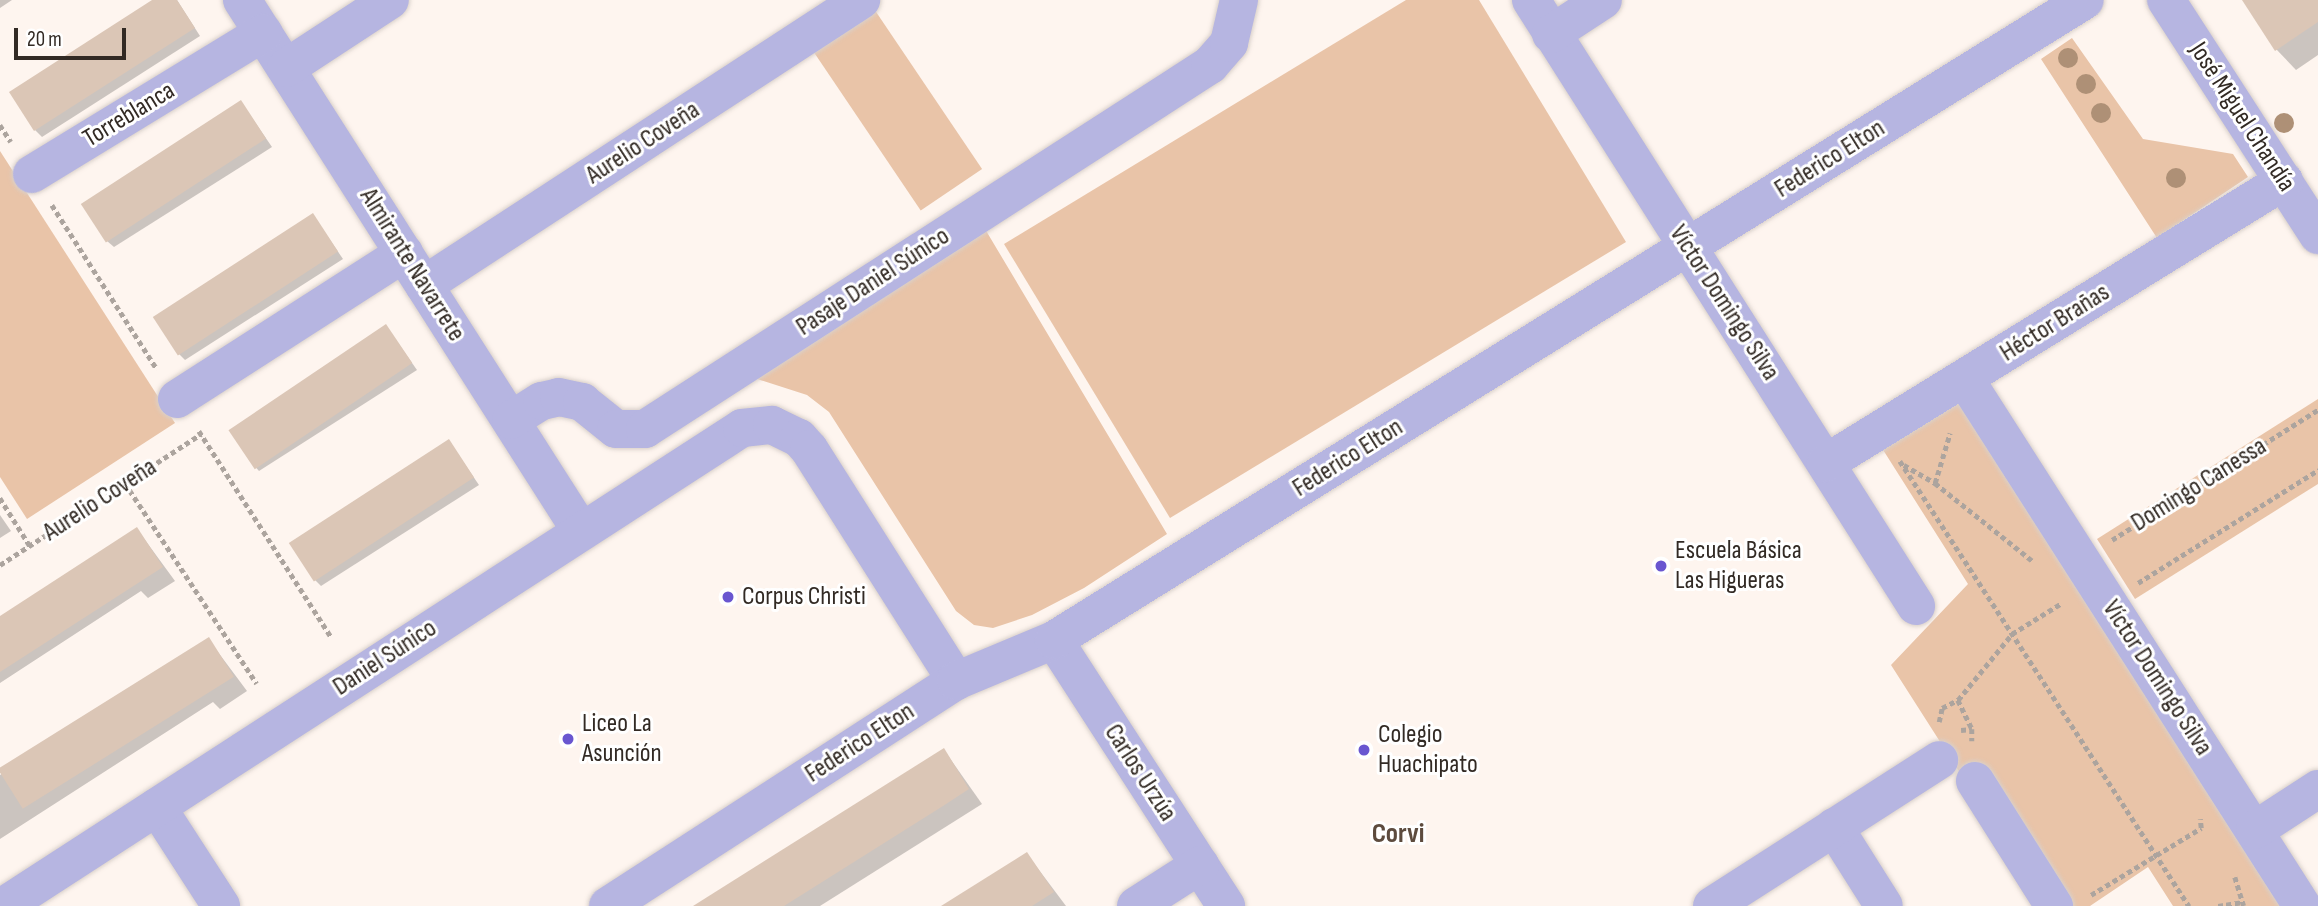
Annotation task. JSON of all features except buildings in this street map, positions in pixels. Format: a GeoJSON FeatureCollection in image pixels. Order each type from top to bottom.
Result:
{"type":"FeatureCollection","features":[{"type":"Feature","properties":{"kind":"street","name":"Almirante Navarrete"},"geometry":{"type":"LineString","coordinates":[[242,0],[581,531]]}},
{"type":"Feature","properties":{"kind":"street"},"geometry":{"type":"LineString","coordinates":[[286,68],[390,0]]}},
{"type":"Feature","properties":{"kind":"street","name":"Aurelio Coveña"},"geometry":{"type":"LineString","coordinates":[[424,285],[861,0]]}},
{"type":"Feature","properties":{"kind":"street","name":"Pasaje Daniel Súnico"},"geometry":{"type":"LineString","coordinates":[[511,420],[541,401],[559,397],[582,402],[616,429],[645,429],[1210,65],[1225,51],[1239,0]]}},
{"type":"Feature","properties":{"kind":"street","name":"Víctor Domingo Silva"},"geometry":{"type":"LineString","coordinates":[[1531,0],[1916,606]]}},
{"type":"Feature","properties":{"kind":"street"},"geometry":{"type":"LineString","coordinates":[[1551,33],[1604,0]]}},
{"type":"Feature","properties":{"kind":"street","name":"Federico Elton"},"geometry":{"type":"LineString","coordinates":[[608,906],[956,681],[1054,640],[2084,0]]}},
{"type":"Feature","properties":{"kind":"street","name":"José Miguel Chandía"},"geometry":{"type":"LineString","coordinates":[[2166,0],[2306,207]]}},
{"type":"Feature","properties":{"kind":"street","name":"Torreblanca"},"geometry":{"type":"LineString","coordinates":[[32,174],[263,33]]}},
{"type":"Feature","properties":{"kind":"street","name":"Héctor Brañas"},"geometry":{"type":"LineString","coordinates":[[1826,463],[1965,379],[2306,207]]}},
{"type":"Feature","properties":{"kind":"street"},"geometry":{"type":"LineString","coordinates":[[177,399],[404,253]]}},
{"type":"Feature","properties":{"kind":"street","name":"Víctor Domingo Silva"},"geometry":{"type":"LineString","coordinates":[[1965,379],[2302,906]]}},
{"type":"Feature","properties":{"kind":"street","name":"Daniel Súnico"},"geometry":{"type":"LineString","coordinates":[[4,906],[728,435],[757,425],[772,425],[793,434],[809,449],[956,681]]}},
{"type":"Feature","properties":{"kind":"street","name":"Carlos Urzúa"},"geometry":{"type":"LineString","coordinates":[[1054,640],[1226,906]]}},
{"type":"Feature","properties":{"kind":"street"},"geometry":{"type":"LineString","coordinates":[[1712,906],[1939,760]]}},
{"type":"Feature","properties":{"kind":"street"},"geometry":{"type":"LineString","coordinates":[[1975,781],[2069,902]]}},
{"type":"Feature","properties":{"kind":"street"},"geometry":{"type":"LineString","coordinates":[[2255,830],[2318,789]]}},
{"type":"Feature","properties":{"kind":"street"},"geometry":{"type":"LineString","coordinates":[[156,807],[221,906]]}},
{"type":"Feature","properties":{"kind":"street"},"geometry":{"type":"LineString","coordinates":[[1834,827],[1884,906]]}},
{"type":"Feature","properties":{"kind":"street"},"geometry":{"type":"LineString","coordinates":[[1136,906],[1200,865]]}},
{"type":"Feature","properties":{"kind":"path","name":"Domingo Canessa"},"geometry":{"type":"LineString","coordinates":[[2081,560],[2318,410]]}},
{"type":"Feature","properties":{"kind":"path"},"geometry":{"type":"LineString","coordinates":[[1880,430],[2189,906]]}},
{"type":"Feature","properties":{"kind":"path","name":"Aurelio Coveña"},"geometry":{"type":"LineString","coordinates":[[0,565],[201,435]]}},
{"type":"Feature","properties":{"kind":"path"},"geometry":{"type":"LineString","coordinates":[[1902,464],[1936,483],[2039,565]]}},
{"type":"Feature","properties":{"kind":"path","name":"Domingo Canessa"},"geometry":{"type":"LineString","coordinates":[[2108,602],[2318,470]]}},
{"type":"Feature","properties":{"kind":"path"},"geometry":{"type":"LineString","coordinates":[[125,483],[257,684]]}},
{"type":"Feature","properties":{"kind":"path"},"geometry":{"type":"LineString","coordinates":[[0,498],[30,545]]}},
{"type":"Feature","properties":{"kind":"path"},"geometry":{"type":"LineString","coordinates":[[1972,729],[1947,731],[1938,721],[1942,709],[1958,700],[2012,634],[2060,604]]}},
{"type":"Feature","properties":{"kind":"path"},"geometry":{"type":"LineString","coordinates":[[1958,700],[1972,729],[1975,781]]}},
{"type":"Feature","properties":{"kind":"path"},"geometry":{"type":"LineString","coordinates":[[2069,902],[2156,857],[2201,828],[2198,805]]}},
{"type":"Feature","properties":{"kind":"path"},"geometry":{"type":"LineString","coordinates":[[2218,906],[2243,904],[2232,867]]}},
{"type":"Feature","properties":{"kind":"shaded area"},"geometry":{"type":"Polygon","coordinates":[[[868,0],[982,169],[921,211],[807,41],[868,0]]]}},
{"type":"Feature","properties":{"kind":"shaded area"},"geometry":{"type":"Polygon","coordinates":[[[1406,0],[1479,0],[1626,242],[1170,518],[1004,244],[1406,0]]]}},
{"type":"Feature","properties":{"kind":"shaded area"},"geometry":{"type":"Polygon","coordinates":[[[2072,38],[2143,139],[2233,154],[2248,177],[2157,238],[2041,59],[2072,38]]]}},
{"type":"Feature","properties":{"kind":"shaded area"},"geometry":{"type":"Polygon","coordinates":[[[0,151],[175,423],[27,519],[0,477],[0,151]]]}},
{"type":"Feature","properties":{"kind":"shaded area"},"geometry":{"type":"Polygon","coordinates":[[[985,229],[1167,534],[1084,588],[1032,615],[993,628],[974,625],[956,611],[829,412],[807,395],[751,377],[985,229]]]}},
{"type":"Feature","properties":{"kind":"shaded area"},"geometry":{"type":"Polygon","coordinates":[[[1960,372],[2302,906],[2173,906],[2148,867],[2090,906],[2045,906],[1891,665],[1968,584],[1873,434],[1960,372]]]}},
{"type":"Feature","properties":{"kind":"shaded area"},"geometry":{"type":"Polygon","coordinates":[[[2318,399],[2318,484],[2135,599],[2097,539],[2318,399]]]}},
{"type":"Feature","properties":{"kind":"place","name":"Escuela Básica Las Higueras"},"geometry":{"type":"Point","coordinates":[1661,566]}},
{"type":"Feature","properties":{"kind":"place","name":"Corpus Christi"},"geometry":{"type":"Point","coordinates":[728,597]}},
{"type":"Feature","properties":{"kind":"place","name":"Liceo La Asunción"},"geometry":{"type":"Point","coordinates":[568,739]}},
{"type":"Feature","properties":{"kind":"place","name":"Colegio Huachipato"},"geometry":{"type":"Point","coordinates":[1364,750]}},
{"type":"Feature","properties":{"kind":"district","name":"Corvi"},"geometry":{"type":"Point","coordinates":[1398,834]}}]}
